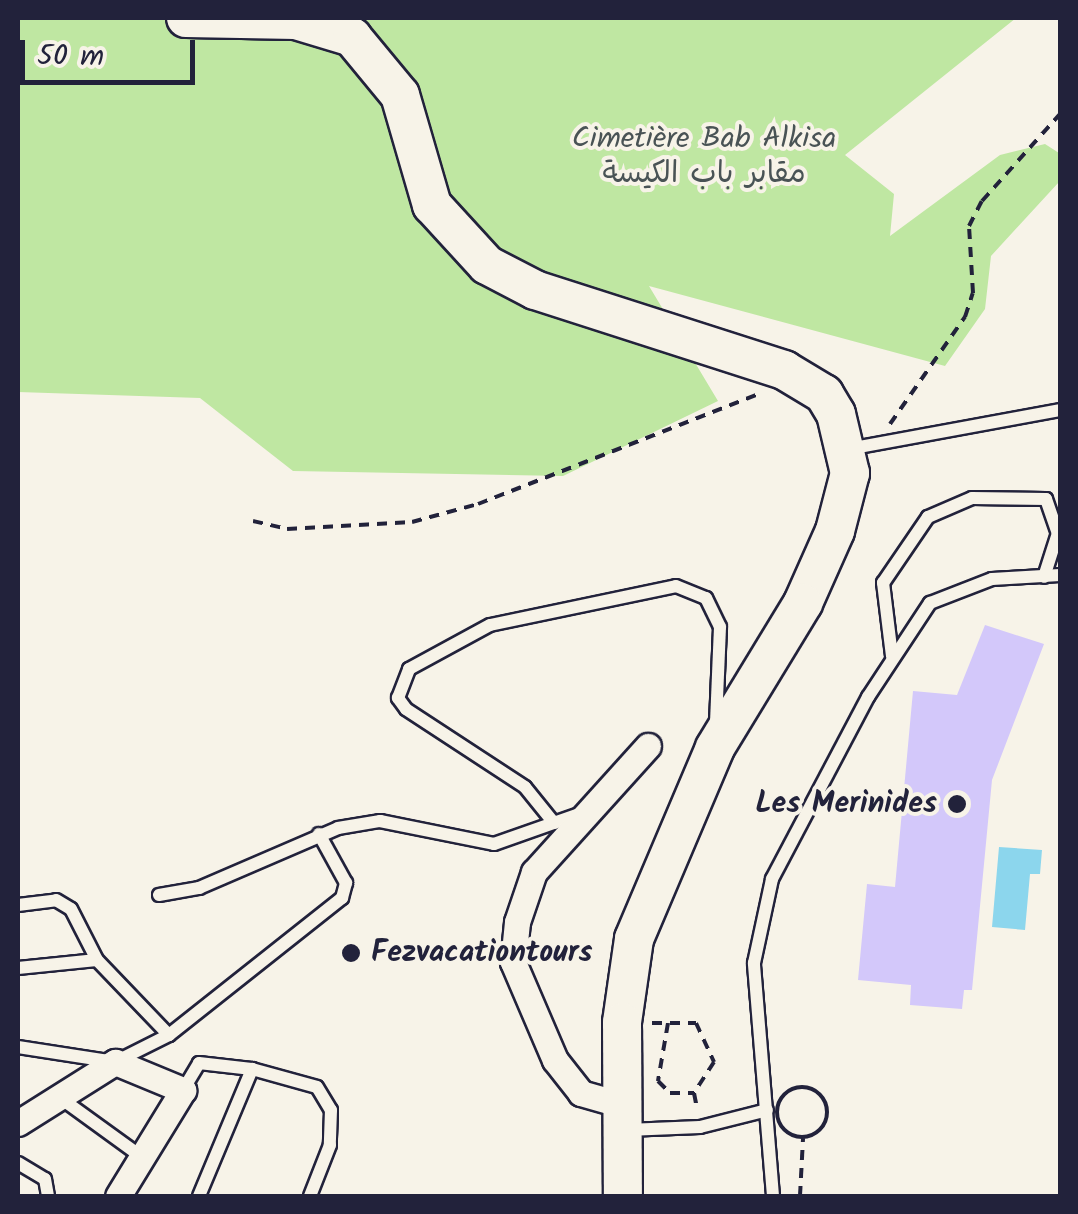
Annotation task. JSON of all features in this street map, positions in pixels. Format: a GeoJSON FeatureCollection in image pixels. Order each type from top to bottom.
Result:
{"type":"FeatureCollection","features":[{"type":"Feature","properties":{"kind":"main road"},"geometry":{"type":"LineString","coordinates":[[186,18],[296,20],[352,37],[400,95],[432,206],[486,264],[535,290],[799,377],[832,404],[864,446],[822,560],[715,748],[634,939],[619,1117],[623,1196]]}},
{"type":"Feature","properties":{"kind":"street"},"geometry":{"type":"LineString","coordinates":[[619,1117],[582,1093],[555,1060],[514,962],[534,872],[580,814],[648,746]]}},
{"type":"Feature","properties":{"kind":"street"},"geometry":{"type":"LineString","coordinates":[[18,1123],[115,1062],[183,1090],[118,1196]]}},
{"type":"Feature","properties":{"kind":"lane"},"geometry":{"type":"LineString","coordinates":[[864,446],[1060,410]]}},
{"type":"Feature","properties":{"kind":"lane"},"geometry":{"type":"LineString","coordinates":[[892,656],[883,582],[928,516],[972,498],[1046,499],[1058,533],[1044,577]]}},
{"type":"Feature","properties":{"kind":"lane"},"geometry":{"type":"LineString","coordinates":[[774,1196],[754,963],[760,916],[892,656],[944,592],[992,579],[1060,575]]}},
{"type":"Feature","properties":{"kind":"lane"},"geometry":{"type":"LineString","coordinates":[[554,824],[525,787],[406,709],[398,698],[409,669],[490,624],[636,591],[692,590],[714,607],[720,627],[715,748]]}},
{"type":"Feature","properties":{"kind":"lane"},"geometry":{"type":"LineString","coordinates":[[158,895],[199,888],[319,834],[380,820],[494,844],[580,814]]}},
{"type":"Feature","properties":{"kind":"lane"},"geometry":{"type":"LineString","coordinates":[[18,1047],[115,1062],[169,1036],[342,898],[346,883],[319,834]]}},
{"type":"Feature","properties":{"kind":"lane"},"geometry":{"type":"LineString","coordinates":[[18,905],[64,904],[97,960],[169,1036]]}},
{"type":"Feature","properties":{"kind":"lane"},"geometry":{"type":"LineString","coordinates":[[18,968],[97,960]]}},
{"type":"Feature","properties":{"kind":"lane"},"geometry":{"type":"LineString","coordinates":[[183,1090],[198,1063],[252,1068],[317,1087],[331,1110],[330,1145],[310,1196]]}},
{"type":"Feature","properties":{"kind":"lane"},"geometry":{"type":"LineString","coordinates":[[199,1196],[252,1068]]}},
{"type":"Feature","properties":{"kind":"lane"},"geometry":{"type":"LineString","coordinates":[[60,1097],[144,1158]]}},
{"type":"Feature","properties":{"kind":"lane"},"geometry":{"type":"LineString","coordinates":[[619,1117],[700,1128],[768,1110]]}},
{"type":"Feature","properties":{"kind":"lane"},"geometry":{"type":"LineString","coordinates":[[18,1163],[45,1179],[48,1196]]}},
{"type":"Feature","properties":{"kind":"path"},"geometry":{"type":"LineString","coordinates":[[864,446],[965,317],[973,293],[969,226],[982,202],[1060,114]]}},
{"type":"Feature","properties":{"kind":"path"},"geometry":{"type":"LineString","coordinates":[[253,520],[327,529],[428,518],[799,377]]}},
{"type":"Feature","properties":{"kind":"path"},"geometry":{"type":"LineString","coordinates":[[694,1093],[670,1093],[658,1081],[665,1023],[696,1023],[714,1062],[694,1093],[700,1128]]}},
{"type":"Feature","properties":{"kind":"path"},"geometry":{"type":"LineString","coordinates":[[800,1196],[803,1138],[820,1131],[828,1116],[818,1092],[801,1087]]}},
{"type":"Feature","properties":{"kind":"green space","name":"Cimetière Bab Alkisa مقابر باب الكيسة"},"geometry":{"type":"Polygon","coordinates":[[[18,18],[1016,18],[845,155],[894,194],[890,236],[1000,155],[1045,144],[1059,153],[1059,182],[991,256],[985,309],[945,366],[649,286],[718,401],[563,476],[293,471],[200,398],[18,392],[18,18]]]}},
{"type":"Feature","properties":{"kind":"water"},"geometry":{"type":"Polygon","coordinates":[[[999,847],[1042,850],[1040,874],[1030,874],[1025,930],[992,927],[999,847]]]}},
{"type":"Feature","properties":{"kind":"building"},"geometry":{"type":"Polygon","coordinates":[[[985,625],[1044,644],[992,780],[972,990],[964,990],[962,1009],[910,1005],[911,985],[858,980],[867,884],[895,887],[913,691],[957,695],[985,625]]]}},
{"type":"Feature","properties":{"kind":"place","name":"Les Merinides"},"geometry":{"type":"Point","coordinates":[957,804]}},
{"type":"Feature","properties":{"kind":"place","name":"Fezvacationtours"},"geometry":{"type":"Point","coordinates":[351,953]}}]}
